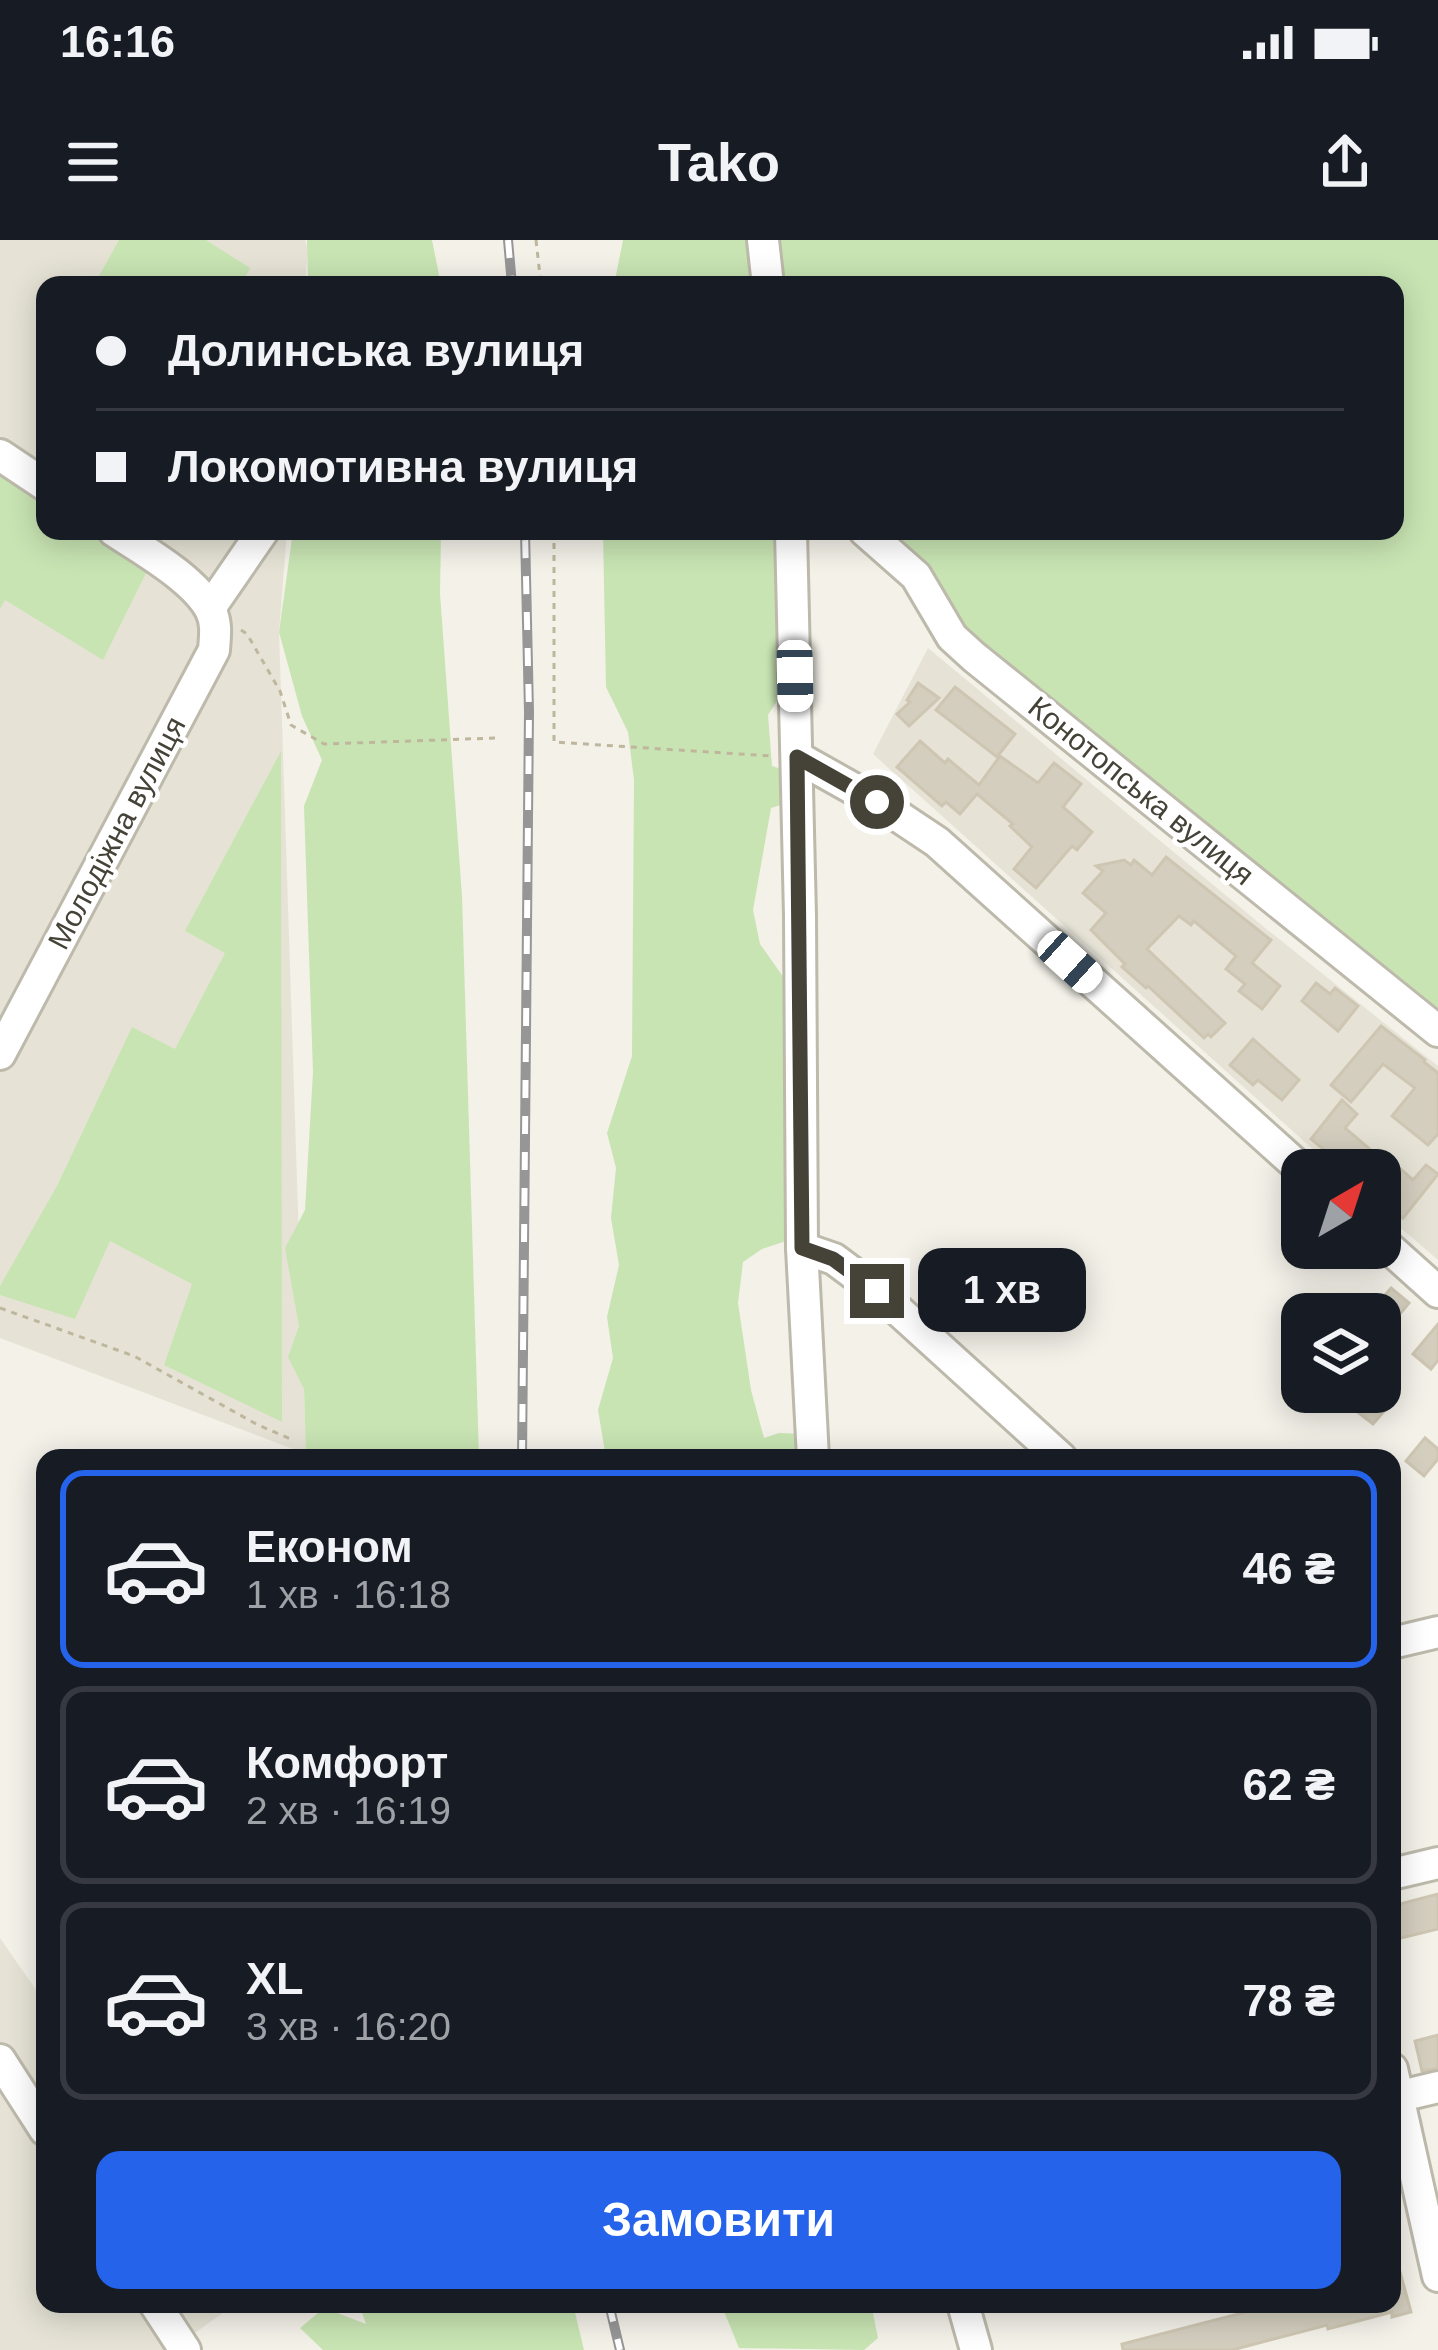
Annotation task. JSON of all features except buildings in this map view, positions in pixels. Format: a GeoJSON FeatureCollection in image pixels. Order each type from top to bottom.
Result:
{"type":"FeatureCollection","features":[{"type":"Feature","properties":{"kind":"street"},"geometry":{"type":"LineString","coordinates":[[764,240],[767,276]]}},
{"type":"Feature","properties":{"kind":"street"},"geometry":{"type":"LineString","coordinates":[[0,455],[36,479]]}},
{"type":"Feature","properties":{"kind":"street"},"geometry":{"type":"LineString","coordinates":[[128,540],[176,572],[210,608],[257,540]]}},
{"type":"Feature","properties":{"kind":"street"},"geometry":{"type":"LineString","coordinates":[[790,540],[802,1248],[813,1449]]}},
{"type":"Feature","properties":{"kind":"street","name":"Конотопська вулиця"},"geometry":{"type":"LineString","coordinates":[[875,540],[916,576],[952,637],[974,657],[1438,1031]]}},
{"type":"Feature","properties":{"kind":"street","name":"Молодіжна вулиця"},"geometry":{"type":"LineString","coordinates":[[0,1054],[214,650],[217,629],[210,608]]}},
{"type":"Feature","properties":{"kind":"street"},"geometry":{"type":"LineString","coordinates":[[797,757],[937,842],[1281,1151]]}},
{"type":"Feature","properties":{"kind":"street"},"geometry":{"type":"LineString","coordinates":[[802,1248],[833,1259],[877,1291],[1051,1449]]}},
{"type":"Feature","properties":{"kind":"street"},"geometry":{"type":"LineString","coordinates":[[1401,1259],[1438,1292]]}},
{"type":"Feature","properties":{"kind":"street"},"geometry":{"type":"LineString","coordinates":[[1401,1641],[1438,1632]]}},
{"type":"Feature","properties":{"kind":"street"},"geometry":{"type":"LineString","coordinates":[[1401,1872],[1438,1863]]}},
{"type":"Feature","properties":{"kind":"street"},"geometry":{"type":"LineString","coordinates":[[0,2060],[36,2116]]}},
{"type":"Feature","properties":{"kind":"street"},"geometry":{"type":"LineString","coordinates":[[1401,2087],[1438,2086]]}},
{"type":"Feature","properties":{"kind":"street"},"geometry":{"type":"LineString","coordinates":[[1401,2117],[1438,2276]]}},
{"type":"Feature","properties":{"kind":"street"},"geometry":{"type":"LineString","coordinates":[[161,2313],[184,2350]]}},
{"type":"Feature","properties":{"kind":"street"},"geometry":{"type":"LineString","coordinates":[[966,2313],[976,2350]]}},
{"type":"Feature","properties":{"kind":"path"},"geometry":{"type":"LineString","coordinates":[[536,240],[541,276]]}},
{"type":"Feature","properties":{"kind":"path"},"geometry":{"type":"LineString","coordinates":[[554,540],[554,742],[797,757]]}},
{"type":"Feature","properties":{"kind":"path"},"geometry":{"type":"LineString","coordinates":[[210,608],[247,634],[280,691],[291,724],[324,744],[496,739]]}},
{"type":"Feature","properties":{"kind":"path"},"geometry":{"type":"LineString","coordinates":[[0,1307],[134,1356],[293,1440]]}},
{"type":"Feature","properties":{"kind":"shaded area"},"geometry":{"type":"Polygon","coordinates":[[[0,240],[305,240],[306,276],[36,276],[36,540],[286,540],[279,632],[306,1449],[293,1449],[0,1338],[0,240]]]}},
{"type":"Feature","properties":{"kind":"shaded area"},"geometry":{"type":"Polygon","coordinates":[[[928,648],[1438,1066],[1438,1260],[1401,1228],[1401,1149],[1313,1149],[873,754],[928,648]]]}},
{"type":"Feature","properties":{"kind":"shaded area"},"geometry":{"type":"Polygon","coordinates":[[[0,1938],[36,1990],[36,2313],[223,2313],[175,2350],[0,2350],[0,1938]]]}},
{"type":"Feature","properties":{"kind":"green space"},"geometry":{"type":"Polygon","coordinates":[[[119,240],[206,240],[250,268],[246,276],[99,276],[119,240]]]}},
{"type":"Feature","properties":{"kind":"green space"},"geometry":{"type":"Polygon","coordinates":[[[307,240],[432,240],[439,276],[308,276],[307,240]]]}},
{"type":"Feature","properties":{"kind":"green space"},"geometry":{"type":"Polygon","coordinates":[[[623,240],[760,240],[763,276],[616,276],[623,240]]]}},
{"type":"Feature","properties":{"kind":"green space"},"geometry":{"type":"Polygon","coordinates":[[[775,240],[1438,240],[1438,1020],[962,638],[884,540],[1404,540],[1404,276],[777,276],[775,240]]]}},
{"type":"Feature","properties":{"kind":"green space"},"geometry":{"type":"Polygon","coordinates":[[[0,470],[36,495],[36,540],[102,540],[147,571],[103,660],[5,600],[0,609],[0,470]]]}},
{"type":"Feature","properties":{"kind":"green space"},"geometry":{"type":"Polygon","coordinates":[[[292,540],[441,540],[440,594],[462,896],[479,1449],[306,1449],[304,1389],[288,1357],[299,1326],[285,1248],[305,1210],[313,1072],[304,806],[322,760],[302,716],[279,632],[292,540]]]}},
{"type":"Feature","properties":{"kind":"green space"},"geometry":{"type":"Polygon","coordinates":[[[603,540],[783,540],[788,684],[768,715],[772,766],[787,771],[787,803],[771,808],[753,910],[760,944],[786,981],[786,1241],[743,1262],[738,1303],[751,1390],[764,1438],[805,1434],[806,1449],[604,1449],[598,1410],[613,1358],[607,1317],[619,1265],[611,1218],[616,1168],[607,1133],[632,1056],[634,780],[628,732],[606,687],[603,540]]]}},
{"type":"Feature","properties":{"kind":"green space"},"geometry":{"type":"Polygon","coordinates":[[[281,751],[282,1422],[164,1365],[192,1284],[110,1241],[75,1319],[0,1295],[0,1286],[57,1186],[132,1027],[175,1049],[225,953],[185,931],[281,751]]]}},
{"type":"Feature","properties":{"kind":"green space"},"geometry":{"type":"Polygon","coordinates":[[[318,2313],[337,2313],[366,2324],[362,2313],[575,2313],[584,2350],[323,2350],[300,2328],[318,2313]]]}},
{"type":"Feature","properties":{"kind":"green space"},"geometry":{"type":"Polygon","coordinates":[[[725,2313],[873,2313],[878,2338],[864,2350],[739,2348],[725,2313]]]}},
{"type":"Feature","properties":{"kind":"railway"},"geometry":{"type":"LineString","coordinates":[[508,240],[511,276]]}},
{"type":"Feature","properties":{"kind":"railway"},"geometry":{"type":"LineString","coordinates":[[522,1449],[529,712],[525,540]]}},
{"type":"Feature","properties":{"kind":"railway"},"geometry":{"type":"LineString","coordinates":[[611,2313],[620,2350]]}},
{"type":"Feature","properties":{"kind":"route"},"geometry":{"type":"LineString","coordinates":[[877,802],[797,757],[802,1248],[833,1259],[877,1291]]}}]}
